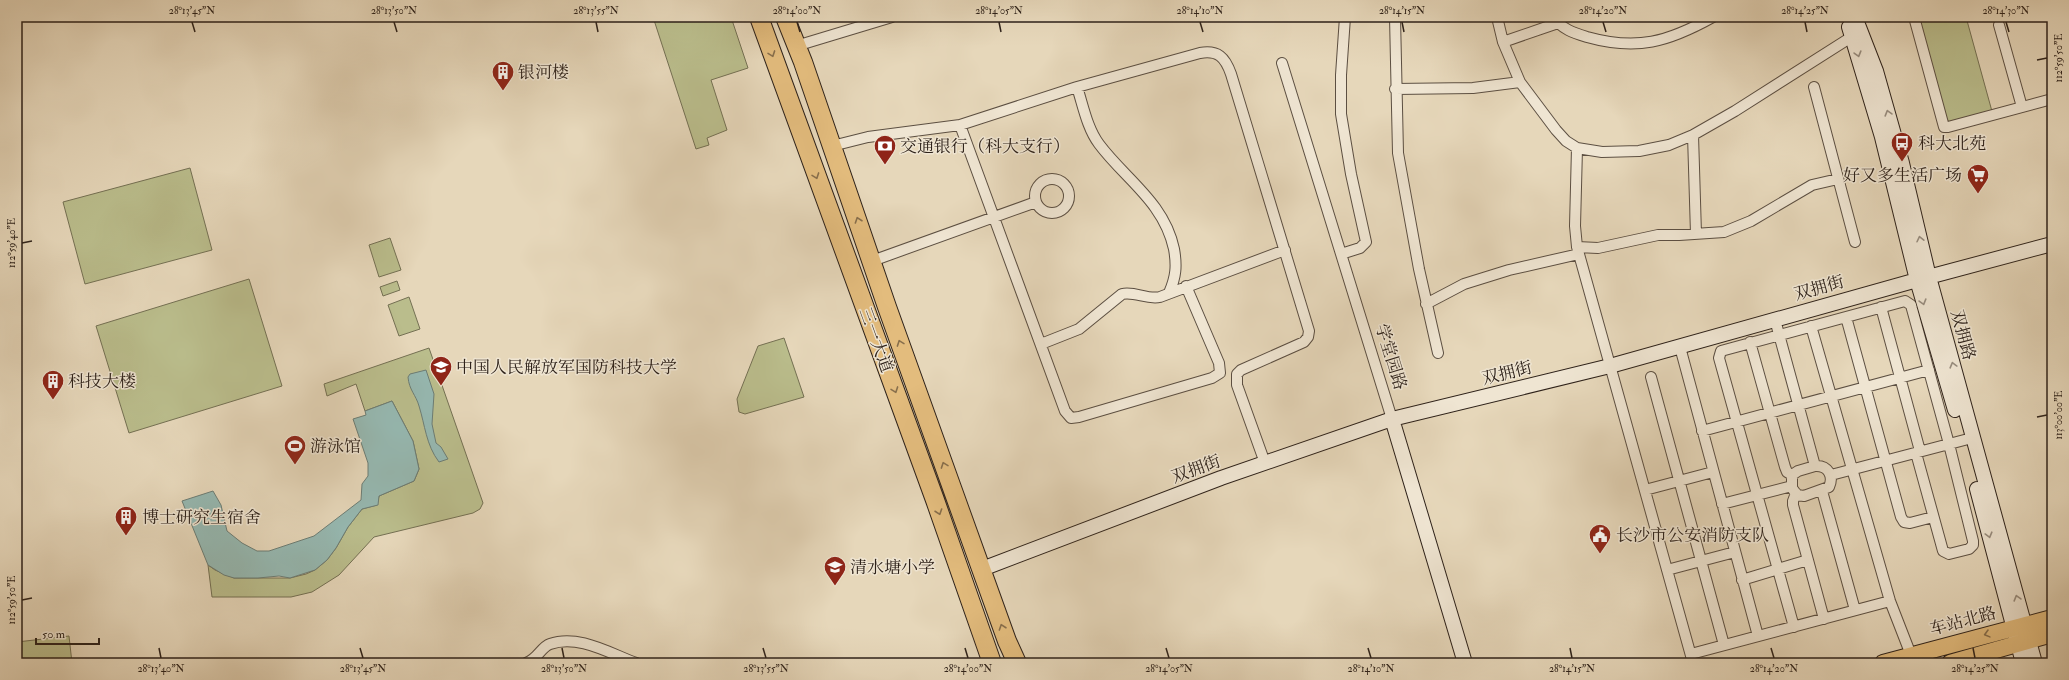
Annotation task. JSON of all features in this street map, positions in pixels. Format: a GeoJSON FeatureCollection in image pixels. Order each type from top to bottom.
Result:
{"type":"FeatureCollection","features":[{"type":"Feature","properties":{"kind":"highway","name":"三一大道"},"geometry":{"type":"LineString","coordinates":[[758,17],[935,500],[992,663]]}},
{"type":"Feature","properties":{"kind":"highway","name":"三一大道"},"geometry":{"type":"LineString","coordinates":[[785,17],[1007,641],[1017,663]]}},
{"type":"Feature","properties":{"kind":"main road","name":"车站北路"},"geometry":{"type":"LineString","coordinates":[[1883,663],[2052,618]]}},
{"type":"Feature","properties":{"kind":"main road"},"geometry":{"type":"LineString","coordinates":[[1950,663],[2052,634]]}},
{"type":"Feature","properties":{"kind":"street"},"geometry":{"type":"LineString","coordinates":[[796,46],[892,17]]}},
{"type":"Feature","properties":{"kind":"street"},"geometry":{"type":"LineString","coordinates":[[1341,254],[1360,248],[1366,242],[1351,174],[1341,114],[1341,75],[1345,17]]}},
{"type":"Feature","properties":{"kind":"street"},"geometry":{"type":"LineString","coordinates":[[1395,17],[1398,153],[1426,304],[1438,353]]}},
{"type":"Feature","properties":{"kind":"street"},"geometry":{"type":"LineString","coordinates":[[1497,17],[1504,42],[1520,82],[1556,130],[1566,141],[1577,148],[1602,152],[1639,151],[1669,145],[1693,135],[1735,111],[1853,36]]}},
{"type":"Feature","properties":{"kind":"street"},"geometry":{"type":"LineString","coordinates":[[1504,42],[1556,20],[1576,34],[1596,40],[1618,44],[1640,44],[1661,41],[1678,35],[1713,17]]}},
{"type":"Feature","properties":{"kind":"street","name":"双拥路"},"geometry":{"type":"LineString","coordinates":[[1846,17],[1853,36],[1923,278],[1968,439],[2023,642],[2023,663]]}},
{"type":"Feature","properties":{"kind":"street","name":"双拥路"},"geometry":{"type":"LineString","coordinates":[[1855,17],[1879,79],[1902,163],[1923,278]]}},
{"type":"Feature","properties":{"kind":"street"},"geometry":{"type":"LineString","coordinates":[[1914,17],[1944,127],[2052,99]]}},
{"type":"Feature","properties":{"kind":"street"},"geometry":{"type":"LineString","coordinates":[[1999,24],[2022,107]]}},
{"type":"Feature","properties":{"kind":"street"},"geometry":{"type":"LineString","coordinates":[[832,146],[868,137],[960,125],[1077,87],[1200,53],[1211,51],[1216,53],[1228,65],[1232,74],[1307,324],[1308,337],[1304,342],[1241,370],[1237,374],[1236,379],[1266,463]]}},
{"type":"Feature","properties":{"kind":"street","name":"学堂园路"},"geometry":{"type":"LineString","coordinates":[[1282,63],[1392,420],[1464,663]]}},
{"type":"Feature","properties":{"kind":"street"},"geometry":{"type":"LineString","coordinates":[[1396,89],[1473,88],[1520,82]]}},
{"type":"Feature","properties":{"kind":"street"},"geometry":{"type":"LineString","coordinates":[[1077,87],[1097,140],[1152,202],[1166,223],[1173,246],[1176,268],[1176,278],[1169,293]]}},
{"type":"Feature","properties":{"kind":"street"},"geometry":{"type":"LineString","coordinates":[[1814,87],[1855,242]]}},
{"type":"Feature","properties":{"kind":"street"},"geometry":{"type":"LineString","coordinates":[[960,125],[1065,411],[1071,418],[1212,378],[1220,373]]}},
{"type":"Feature","properties":{"kind":"street"},"geometry":{"type":"LineString","coordinates":[[1693,135],[1696,234]]}},
{"type":"Feature","properties":{"kind":"street"},"geometry":{"type":"LineString","coordinates":[[1577,148],[1575,226],[1578,251],[1692,659],[1724,645],[1890,601]]}},
{"type":"Feature","properties":{"kind":"street"},"geometry":{"type":"LineString","coordinates":[[1426,304],[1464,284],[1578,251],[1658,235],[1724,232],[1738,228],[1812,185],[1838,179]]}},
{"type":"Feature","properties":{"kind":"street"},"geometry":{"type":"LineString","coordinates":[[872,262],[1036,202]]}},
{"type":"Feature","properties":{"kind":"street","name":"双拥街"},"geometry":{"type":"LineString","coordinates":[[982,569],[1266,463],[1392,420],[1610,366],[1923,278],[2052,244]]}},
{"type":"Feature","properties":{"kind":"street"},"geometry":{"type":"LineString","coordinates":[[1041,344],[1079,329],[1122,294],[1128,293],[1155,298],[1285,250]]}},
{"type":"Feature","properties":{"kind":"street"},"geometry":{"type":"LineString","coordinates":[[1186,286],[1219,363],[1220,373]]}},
{"type":"Feature","properties":{"kind":"street"},"geometry":{"type":"LineString","coordinates":[[1794,627],[1756,495],[1719,354],[1725,349],[1779,334],[1846,317],[1881,307],[1905,301],[1911,305],[1949,444],[1973,545],[1969,549],[1945,554],[1941,547],[1901,378],[1881,307]]}},
{"type":"Feature","properties":{"kind":"street"},"geometry":{"type":"LineString","coordinates":[[1846,317],[1902,520],[1910,523],[1933,517]]}},
{"type":"Feature","properties":{"kind":"street"},"geometry":{"type":"LineString","coordinates":[[1775,320],[1815,466]]}},
{"type":"Feature","properties":{"kind":"street"},"geometry":{"type":"LineString","coordinates":[[1811,326],[1890,601],[1911,655]]}},
{"type":"Feature","properties":{"kind":"street"},"geometry":{"type":"LineString","coordinates":[[1750,342],[1785,468],[1793,485],[1804,496],[1822,491],[1830,485],[1831,476],[1828,470],[1823,466],[1815,466],[1798,471],[1793,485],[1793,505],[1824,618]]}},
{"type":"Feature","properties":{"kind":"street"},"geometry":{"type":"LineString","coordinates":[[1680,346],[1758,636]]}},
{"type":"Feature","properties":{"kind":"street"},"geometry":{"type":"LineString","coordinates":[[1702,431],[1929,370]]}},
{"type":"Feature","properties":{"kind":"street"},"geometry":{"type":"LineString","coordinates":[[1220,373],[1236,379]]}},
{"type":"Feature","properties":{"kind":"street"},"geometry":{"type":"LineString","coordinates":[[1651,377],[1724,645]]}},
{"type":"Feature","properties":{"kind":"street"},"geometry":{"type":"LineString","coordinates":[[1831,476],[1968,439]]}},
{"type":"Feature","properties":{"kind":"street"},"geometry":{"type":"LineString","coordinates":[[1645,490],[1713,472]]}},
{"type":"Feature","properties":{"kind":"street"},"geometry":{"type":"LineString","coordinates":[[1722,504],[1793,485]]}},
{"type":"Feature","properties":{"kind":"street"},"geometry":{"type":"LineString","coordinates":[[1822,491],[1855,610]]}},
{"type":"Feature","properties":{"kind":"street"},"geometry":{"type":"LineString","coordinates":[[1667,570],[1735,552]]}},
{"type":"Feature","properties":{"kind":"street"},"geometry":{"type":"LineString","coordinates":[[1742,580],[1808,560]]}},
{"type":"Feature","properties":{"kind":"street"},"geometry":{"type":"LineString","coordinates":[[526,663],[534,660],[548,645],[567,640],[584,643],[636,663]]}},
{"type":"Feature","properties":{"kind":"street","name":"双拥路"},"geometry":{"type":"LineString","coordinates":[[2023,642],[2035,663]]}},
{"type":"Feature","properties":{"kind":"green space"},"geometry":{"type":"Polygon","coordinates":[[[653,17],[731,17],[748,68],[711,80],[727,130],[707,138],[709,145],[696,149],[653,17]]]}},
{"type":"Feature","properties":{"kind":"green space"},"geometry":{"type":"Polygon","coordinates":[[[1914,17],[1966,17],[1993,115],[1944,128],[1914,17]]]}},
{"type":"Feature","properties":{"kind":"green space"},"geometry":{"type":"Polygon","coordinates":[[[190,168],[212,250],[85,284],[63,202],[190,168]]]}},
{"type":"Feature","properties":{"kind":"green space"},"geometry":{"type":"Polygon","coordinates":[[[390,238],[401,270],[379,277],[369,245],[390,238]]]}},
{"type":"Feature","properties":{"kind":"green space"},"geometry":{"type":"Polygon","coordinates":[[[249,279],[282,386],[129,433],[96,326],[249,279]]]}},
{"type":"Feature","properties":{"kind":"green space"},"geometry":{"type":"Polygon","coordinates":[[[397,281],[400,290],[383,296],[380,287],[397,281]]]}},
{"type":"Feature","properties":{"kind":"green space"},"geometry":{"type":"Polygon","coordinates":[[[409,297],[420,329],[399,336],[388,305],[409,297]]]}},
{"type":"Feature","properties":{"kind":"green space"},"geometry":{"type":"Polygon","coordinates":[[[784,338],[804,397],[745,414],[739,412],[737,399],[758,346],[784,338]]]}},
{"type":"Feature","properties":{"kind":"green space"},"geometry":{"type":"Polygon","coordinates":[[[429,348],[483,503],[480,509],[473,513],[374,537],[339,575],[312,592],[291,597],[212,597],[208,565],[215,570],[234,578],[290,578],[306,574],[315,570],[327,560],[348,527],[362,509],[377,505],[379,496],[414,481],[419,469],[413,441],[392,401],[365,411],[356,384],[327,396],[324,384],[429,348]]]}},
{"type":"Feature","properties":{"kind":"green space"},"geometry":{"type":"Polygon","coordinates":[[[69,636],[72,663],[17,663],[17,642],[69,636]]]}},
{"type":"Feature","properties":{"kind":"water"},"geometry":{"type":"Polygon","coordinates":[[[426,370],[434,394],[432,424],[436,443],[441,447],[448,459],[439,462],[431,449],[419,406],[411,389],[408,377],[410,374],[426,370]]]}},
{"type":"Feature","properties":{"kind":"water"},"geometry":{"type":"Polygon","coordinates":[[[392,401],[413,441],[419,469],[414,481],[379,496],[378,505],[362,509],[348,527],[327,560],[315,570],[290,578],[279,576],[234,578],[224,575],[208,565],[182,501],[213,491],[221,505],[227,531],[242,543],[257,551],[269,551],[314,536],[361,500],[362,484],[368,476],[368,463],[353,419],[366,415],[365,411],[392,401]]]}},
{"type":"Feature","properties":{"kind":"place","name":"银河楼"},"geometry":{"type":"Point","coordinates":[503,92]}},
{"type":"Feature","properties":{"kind":"place","name":"科大北苑"},"geometry":{"type":"Point","coordinates":[1902,162]}},
{"type":"Feature","properties":{"kind":"place","name":"交通银行（科大支行）"},"geometry":{"type":"Point","coordinates":[885,166]}},
{"type":"Feature","properties":{"kind":"place","name":"好又多生活广场"},"geometry":{"type":"Point","coordinates":[1978,194]}},
{"type":"Feature","properties":{"kind":"place","name":"中国人民解放军国防科技大学"},"geometry":{"type":"Point","coordinates":[441,386]}},
{"type":"Feature","properties":{"kind":"place","name":"科技大楼"},"geometry":{"type":"Point","coordinates":[53,400]}},
{"type":"Feature","properties":{"kind":"place","name":"游泳馆"},"geometry":{"type":"Point","coordinates":[295,466]}},
{"type":"Feature","properties":{"kind":"place","name":"博士研究生宿舍"},"geometry":{"type":"Point","coordinates":[126,536]}},
{"type":"Feature","properties":{"kind":"place","name":"长沙市公安消防支队"},"geometry":{"type":"Point","coordinates":[1600,554]}},
{"type":"Feature","properties":{"kind":"place","name":"清水塘小学"},"geometry":{"type":"Point","coordinates":[835,586]}}]}
